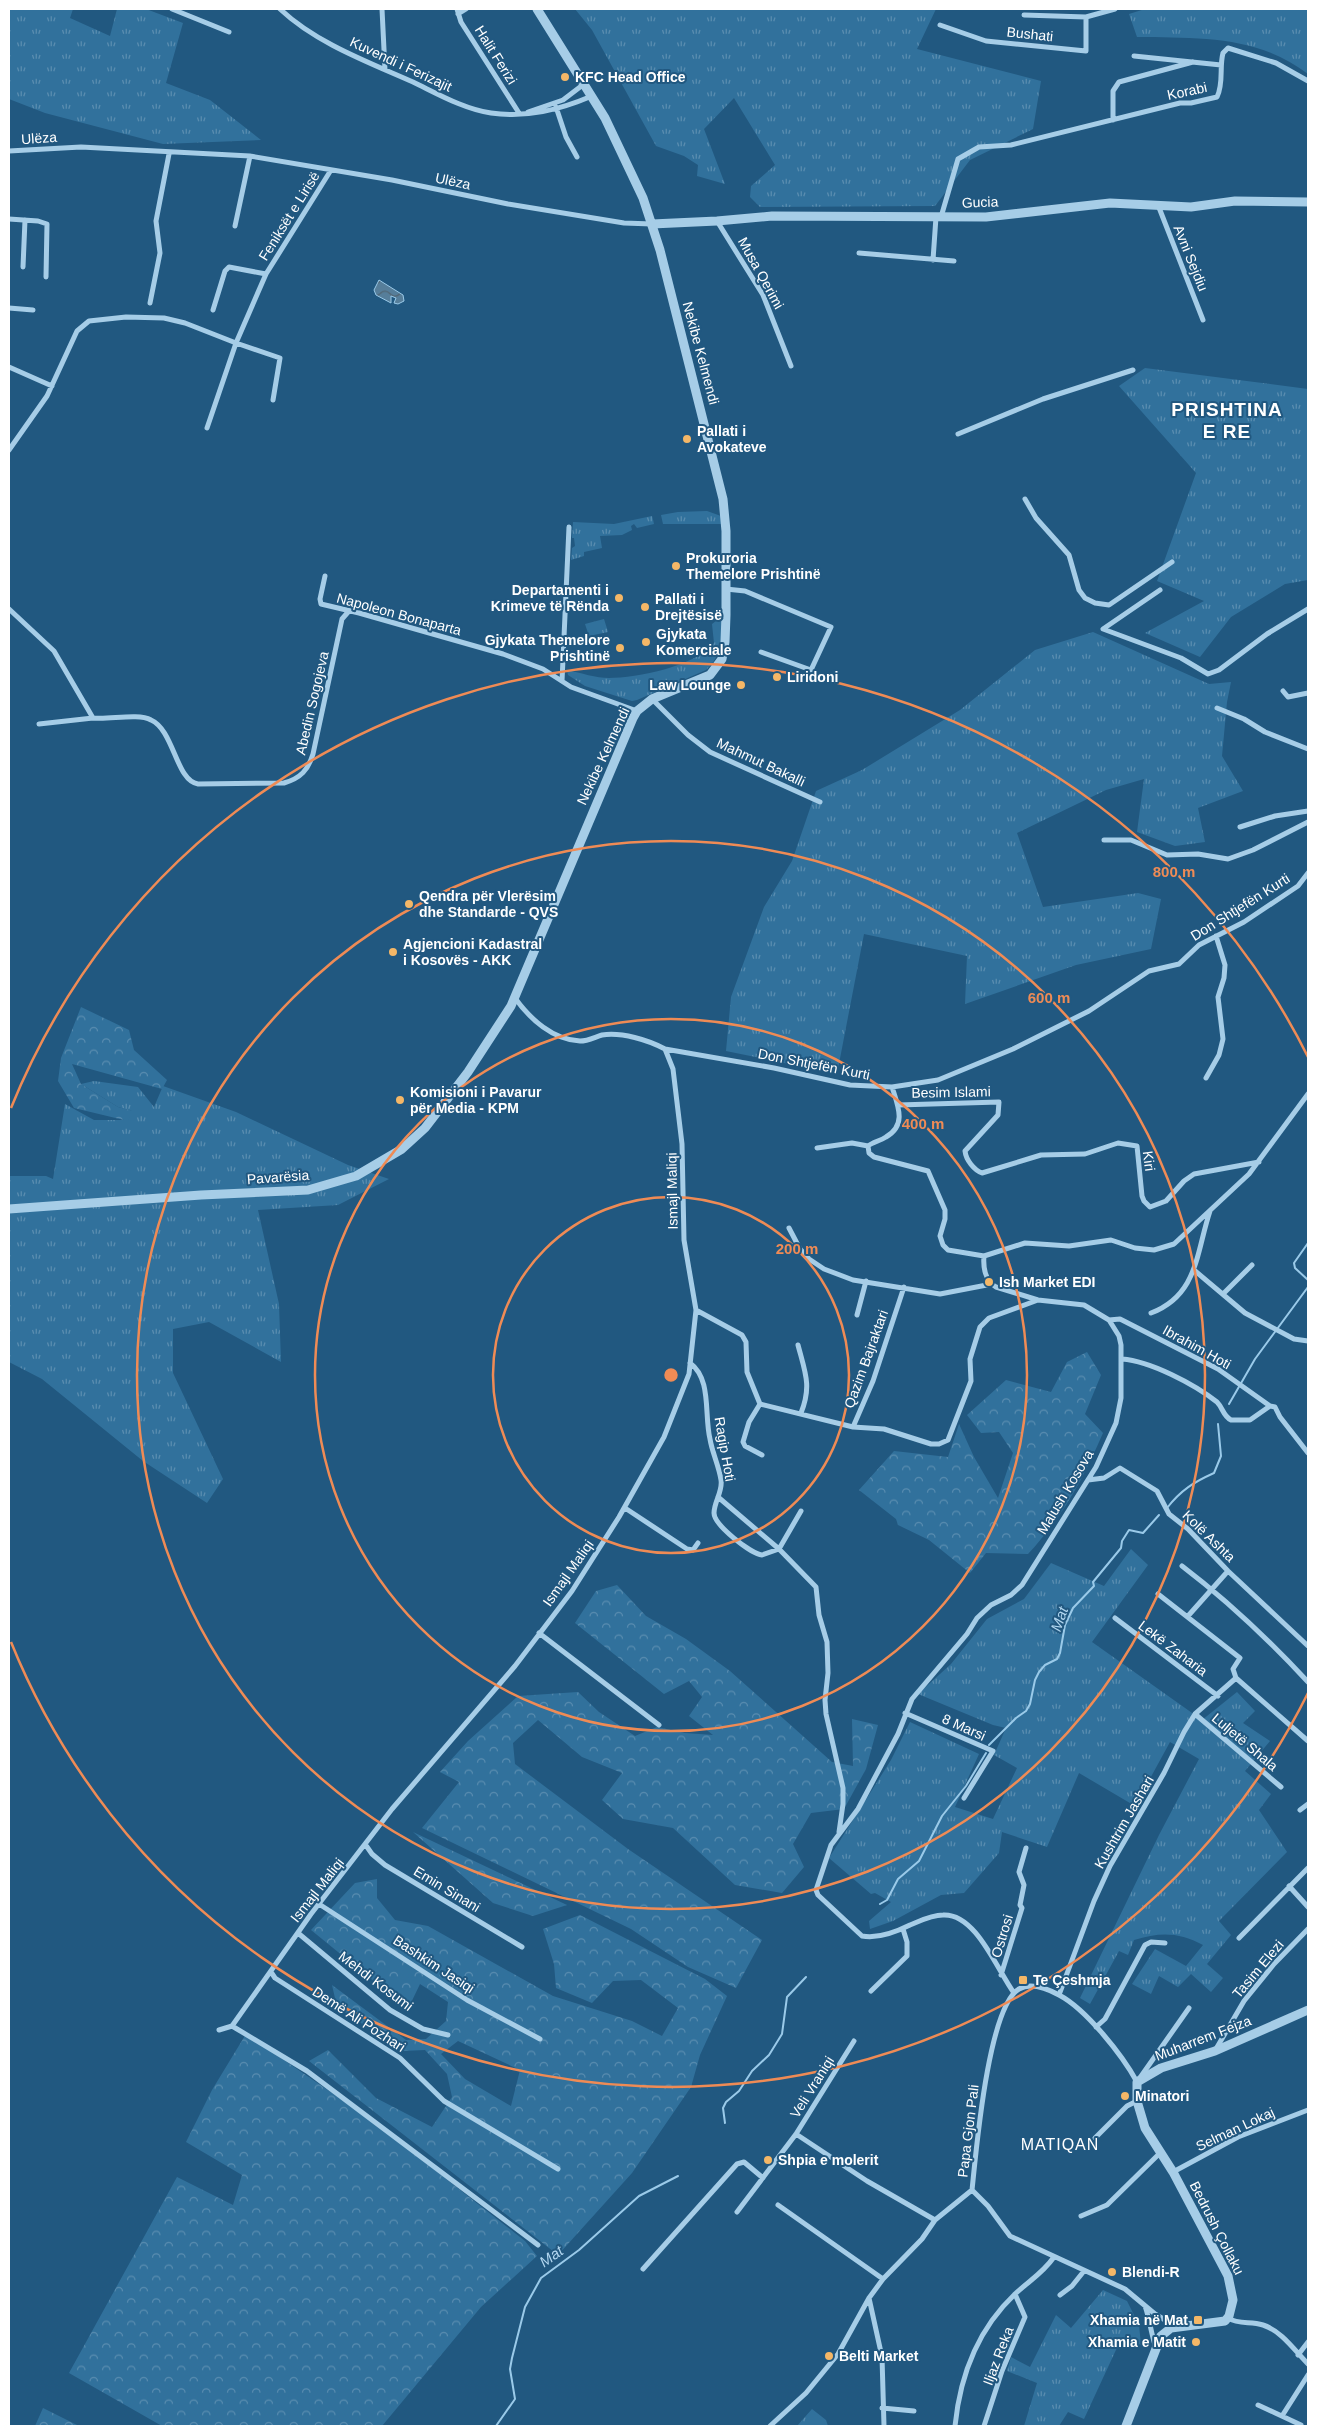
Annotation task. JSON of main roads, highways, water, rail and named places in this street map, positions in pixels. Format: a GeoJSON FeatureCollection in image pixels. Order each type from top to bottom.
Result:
{"type":"FeatureCollection","features":[{"type":"Feature","properties":{"kind":"water"},"geometry":{"type":"Polygon","coordinates":[[[379,280],[403,295],[404,301],[398,304],[394,303],[396,298],[391,296],[391,303],[376,295],[374,290],[379,280]]]}},
{"type":"Feature","properties":{"kind":"waterway","name":"Mat"},"geometry":{"type":"LineString","coordinates":[[1308,1243],[1294,1263],[1295,1268],[1308,1280]]}},
{"type":"Feature","properties":{"kind":"waterway","name":"Mat"},"geometry":{"type":"LineString","coordinates":[[1229,1404],[1255,1359],[1308,1287]]}},
{"type":"Feature","properties":{"kind":"waterway","name":"Mat"},"geometry":{"type":"LineString","coordinates":[[1167,1508],[1188,1487],[1214,1473],[1221,1456],[1218,1424]]}},
{"type":"Feature","properties":{"kind":"waterway","name":"Mat"},"geometry":{"type":"LineString","coordinates":[[989,1745],[1016,1718],[1026,1711],[1030,1704],[1035,1680],[1039,1672],[1045,1665],[1057,1659],[1060,1653],[1065,1625],[1073,1608],[1094,1586],[1093,1582],[1121,1548],[1122,1541],[1129,1530],[1143,1533],[1159,1515]]}},
{"type":"Feature","properties":{"kind":"waterway","name":"Mat"},"geometry":{"type":"LineString","coordinates":[[880,1904],[887,1900],[898,1879],[919,1861],[942,1816],[966,1786],[986,1753]]}},
{"type":"Feature","properties":{"kind":"waterway","name":"Mat"},"geometry":{"type":"LineString","coordinates":[[725,2123],[723,2108],[726,2102],[739,2091],[752,2071],[769,2055],[782,2034],[787,1997],[806,1977]]}},
{"type":"Feature","properties":{"kind":"waterway","name":"Mat"},"geometry":{"type":"LineString","coordinates":[[496,2426],[515,2399],[510,2369],[512,2358],[525,2307],[541,2278],[579,2250],[639,2196],[678,2176]]}},
{"type":"Feature","properties":{"kind":"place","name":"KFC Head Office"},"geometry":{"type":"Point","coordinates":[565,77]}},
{"type":"Feature","properties":{"kind":"place","name":"Pallati i Avokateve"},"geometry":{"type":"Point","coordinates":[687,439]}},
{"type":"Feature","properties":{"kind":"place","name":"Prokuroria Themelore Prishtinë"},"geometry":{"type":"Point","coordinates":[676,566]}},
{"type":"Feature","properties":{"kind":"place","name":"Departamenti i Krimeve të Rënda"},"geometry":{"type":"Point","coordinates":[619,598]}},
{"type":"Feature","properties":{"kind":"place","name":"Pallati i Drejtësisë"},"geometry":{"type":"Point","coordinates":[645,607]}},
{"type":"Feature","properties":{"kind":"place","name":"Gjykata Komerciale"},"geometry":{"type":"Point","coordinates":[646,642]}},
{"type":"Feature","properties":{"kind":"place","name":"Gjykata Themelore Prishtinë"},"geometry":{"type":"Point","coordinates":[620,648]}},
{"type":"Feature","properties":{"kind":"place","name":"Liridoni"},"geometry":{"type":"Point","coordinates":[777,677]}},
{"type":"Feature","properties":{"kind":"place","name":"Law Lounge"},"geometry":{"type":"Point","coordinates":[741,685]}},
{"type":"Feature","properties":{"kind":"place","name":"Qendra për Vlerësim dhe Standarde - QVS"},"geometry":{"type":"Point","coordinates":[409,904]}},
{"type":"Feature","properties":{"kind":"place","name":"Agjencioni Kadastral i Kosovës - AKK"},"geometry":{"type":"Point","coordinates":[393,952]}},
{"type":"Feature","properties":{"kind":"place","name":"Komisioni i Pavarur për Media - KPM"},"geometry":{"type":"Point","coordinates":[400,1100]}},
{"type":"Feature","properties":{"kind":"place","name":"Ish Market EDI"},"geometry":{"type":"Point","coordinates":[989,1282]}},
{"type":"Feature","properties":{"kind":"place","name":"Te Çeshmja"},"geometry":{"type":"Point","coordinates":[1023,1980]}},
{"type":"Feature","properties":{"kind":"place","name":"Minatori"},"geometry":{"type":"Point","coordinates":[1125,2096]}},
{"type":"Feature","properties":{"kind":"place","name":"Shpia e molerit"},"geometry":{"type":"Point","coordinates":[768,2160]}},
{"type":"Feature","properties":{"kind":"place","name":"Blendi-R"},"geometry":{"type":"Point","coordinates":[1112,2272]}},
{"type":"Feature","properties":{"kind":"place","name":"Xhamia në Mat"},"geometry":{"type":"Point","coordinates":[1198,2320]}},
{"type":"Feature","properties":{"kind":"place","name":"Xhamia e Matit"},"geometry":{"type":"Point","coordinates":[1196,2342]}},
{"type":"Feature","properties":{"kind":"place","name":"Belti Market"},"geometry":{"type":"Point","coordinates":[829,2356]}},
{"type":"Feature","properties":{"kind":"district","name":"PRISHTINA E RE"},"geometry":{"type":"Point","coordinates":[1227,420]}},
{"type":"Feature","properties":{"kind":"district","name":"MATIQAN"},"geometry":{"type":"Point","coordinates":[1060,2144]}}]}
